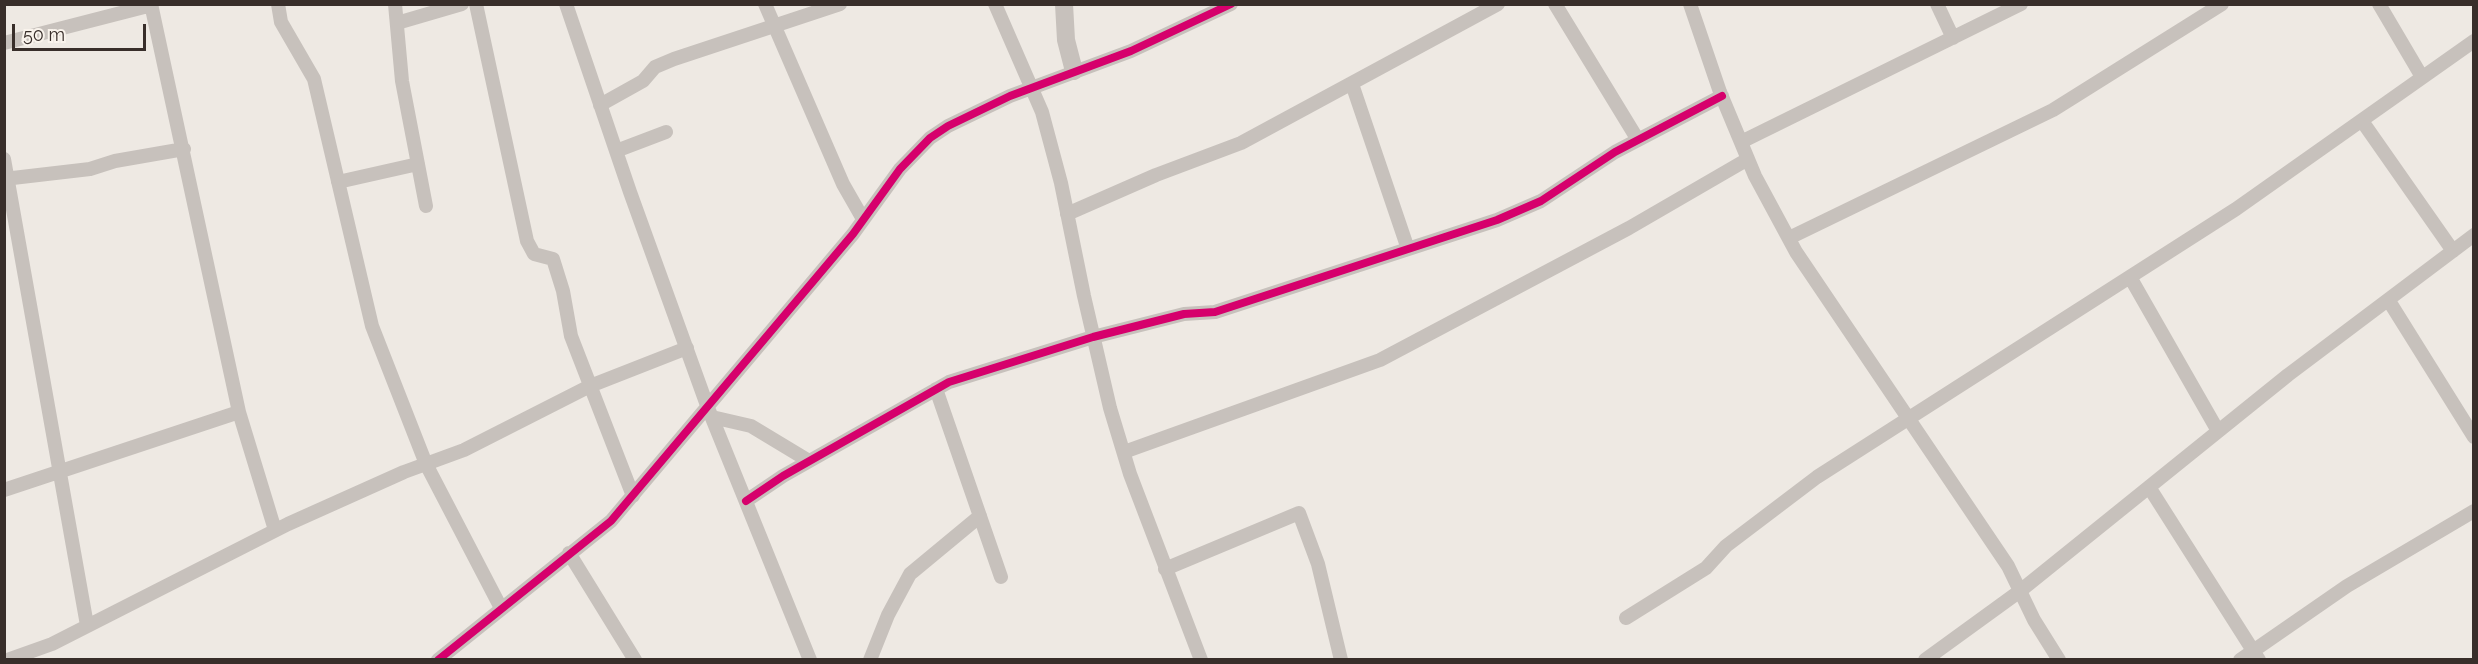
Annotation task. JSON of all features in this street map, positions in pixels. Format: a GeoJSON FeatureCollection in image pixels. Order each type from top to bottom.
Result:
{"type":"FeatureCollection","features":[{"type":"Feature","properties":{"kind":"street"},"geometry":{"type":"LineString","coordinates":[[278,4],[281,21],[314,79],[372,326],[426,464],[501,608]]}},
{"type":"Feature","properties":{"kind":"street"},"geometry":{"type":"LineString","coordinates":[[395,4],[402,81],[426,206]]}},
{"type":"Feature","properties":{"kind":"street"},"geometry":{"type":"LineString","coordinates":[[397,23],[462,4]]}},
{"type":"Feature","properties":{"kind":"street"},"geometry":{"type":"LineString","coordinates":[[476,4],[527,242],[534,254],[553,259],[563,291],[571,336],[633,496]]}},
{"type":"Feature","properties":{"kind":"street"},"geometry":{"type":"LineString","coordinates":[[566,4],[710,413],[810,660]]}},
{"type":"Feature","properties":{"kind":"street"},"geometry":{"type":"LineString","coordinates":[[765,4],[843,183],[863,219]]}},
{"type":"Feature","properties":{"kind":"street"},"geometry":{"type":"LineString","coordinates":[[600,105],[643,81],[655,68],[674,59],[840,4]]}},
{"type":"Feature","properties":{"kind":"street"},"geometry":{"type":"LineString","coordinates":[[994,4],[1042,112],[1093,336],[1124,452],[1165,569],[1201,660]]}},
{"type":"Feature","properties":{"kind":"street"},"geometry":{"type":"LineString","coordinates":[[1064,4],[1066,40],[1074,71]]}},
{"type":"Feature","properties":{"kind":"street"},"geometry":{"type":"LineString","coordinates":[[438,660],[611,521],[710,413],[900,169],[930,138],[948,126],[1032,88],[1131,51],[1231,4]]}},
{"type":"Feature","properties":{"kind":"street"},"geometry":{"type":"LineString","coordinates":[[1067,214],[1156,175],[1241,143],[1498,4]]}},
{"type":"Feature","properties":{"kind":"street"},"geometry":{"type":"LineString","coordinates":[[1555,4],[1638,140]]}},
{"type":"Feature","properties":{"kind":"street"},"geometry":{"type":"LineString","coordinates":[[1690,4],[1722,96],[1748,159],[1789,238],[2008,566],[2034,620],[2059,660]]}},
{"type":"Feature","properties":{"kind":"street"},"geometry":{"type":"LineString","coordinates":[[1937,4],[1953,38]]}},
{"type":"Feature","properties":{"kind":"street"},"geometry":{"type":"LineString","coordinates":[[1741,142],[2022,4]]}},
{"type":"Feature","properties":{"kind":"street"},"geometry":{"type":"LineString","coordinates":[[1789,238],[2053,110],[2222,4]]}},
{"type":"Feature","properties":{"kind":"street"},"geometry":{"type":"LineString","coordinates":[[2379,4],[2422,77]]}},
{"type":"Feature","properties":{"kind":"street"},"geometry":{"type":"LineString","coordinates":[[4,43],[151,5],[184,149],[239,412],[275,530]]}},
{"type":"Feature","properties":{"kind":"street"},"geometry":{"type":"LineString","coordinates":[[1626,618],[1706,568],[1726,546],[1817,477],[2236,209],[2362,122],[2474,40]]}},
{"type":"Feature","properties":{"kind":"street"},"geometry":{"type":"LineString","coordinates":[[1352,84],[1408,249]]}},
{"type":"Feature","properties":{"kind":"street"},"geometry":{"type":"LineString","coordinates":[[746,501],[809,461],[949,382],[1093,336],[1184,314],[1215,312],[1497,220],[1541,201],[1638,140],[1722,96]]}},
{"type":"Feature","properties":{"kind":"street"},"geometry":{"type":"LineString","coordinates":[[2362,122],[2453,251]]}},
{"type":"Feature","properties":{"kind":"street"},"geometry":{"type":"LineString","coordinates":[[616,151],[666,132]]}},
{"type":"Feature","properties":{"kind":"street"},"geometry":{"type":"LineString","coordinates":[[6,178],[90,169],[115,161],[184,149]]}},
{"type":"Feature","properties":{"kind":"street"},"geometry":{"type":"LineString","coordinates":[[4,159],[87,625]]}},
{"type":"Feature","properties":{"kind":"street"},"geometry":{"type":"LineString","coordinates":[[1124,452],[1380,360],[1629,228],[1748,159]]}},
{"type":"Feature","properties":{"kind":"street"},"geometry":{"type":"LineString","coordinates":[[338,182],[418,164]]}},
{"type":"Feature","properties":{"kind":"street"},"geometry":{"type":"LineString","coordinates":[[1925,660],[2020,591],[2288,375],[2474,235]]}},
{"type":"Feature","properties":{"kind":"street"},"geometry":{"type":"LineString","coordinates":[[2130,277],[2218,431]]}},
{"type":"Feature","properties":{"kind":"street"},"geometry":{"type":"LineString","coordinates":[[2389,301],[2474,436]]}},
{"type":"Feature","properties":{"kind":"street"},"geometry":{"type":"LineString","coordinates":[[8,660],[38,654],[87,625],[275,530],[426,464],[464,450],[590,386],[687,348]]}},
{"type":"Feature","properties":{"kind":"street"},"geometry":{"type":"LineString","coordinates":[[936,389],[1001,577]]}},
{"type":"Feature","properties":{"kind":"street"},"geometry":{"type":"LineString","coordinates":[[4,490],[239,412]]}},
{"type":"Feature","properties":{"kind":"street"},"geometry":{"type":"LineString","coordinates":[[710,413],[751,426],[809,461]]}},
{"type":"Feature","properties":{"kind":"street"},"geometry":{"type":"LineString","coordinates":[[2149,488],[2256,655]]}},
{"type":"Feature","properties":{"kind":"street"},"geometry":{"type":"LineString","coordinates":[[2240,660],[2256,655],[2287,629],[2347,586],[2474,511]]}},
{"type":"Feature","properties":{"kind":"street"},"geometry":{"type":"LineString","coordinates":[[1165,569],[1299,513],[1318,564],[1336,658]]}},
{"type":"Feature","properties":{"kind":"street"},"geometry":{"type":"LineString","coordinates":[[870,660],[888,615],[910,574],[980,516]]}},
{"type":"Feature","properties":{"kind":"street"},"geometry":{"type":"LineString","coordinates":[[569,554],[635,660]]}},
{"type":"Feature","properties":{"kind":"cycle path"},"geometry":{"type":"LineString","coordinates":[[438,660],[611,521],[853,234],[900,169],[930,138],[948,126],[1010,96],[1131,51],[1231,4]]}},
{"type":"Feature","properties":{"kind":"cycle path"},"geometry":{"type":"LineString","coordinates":[[746,501],[783,476],[949,382],[1093,337],[1184,314],[1215,312],[1497,220],[1541,201],[1615,152],[1722,96]]}}]}
